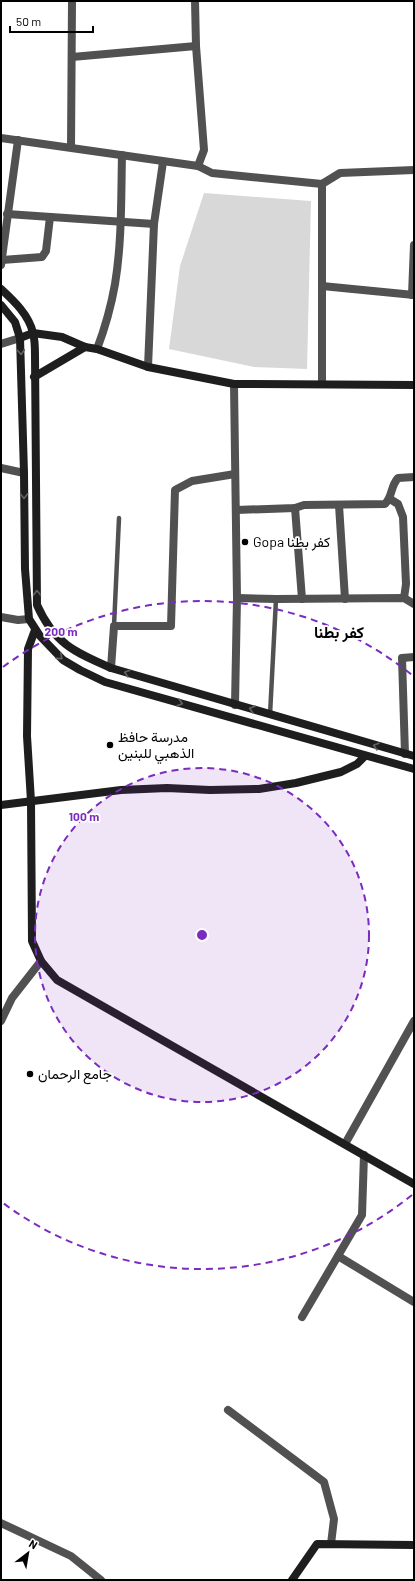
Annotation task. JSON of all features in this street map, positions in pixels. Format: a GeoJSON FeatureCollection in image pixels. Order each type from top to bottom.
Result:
{"type":"FeatureCollection","features":[{"type":"Feature","properties":{"kind":"street"},"geometry":{"type":"LineString","coordinates":[[71,147],[72,1]]}},
{"type":"Feature","properties":{"kind":"street"},"geometry":{"type":"LineString","coordinates":[[195,1],[196,46],[204,150],[198,166]]}},
{"type":"Feature","properties":{"kind":"street"},"geometry":{"type":"LineString","coordinates":[[72,57],[196,46]]}},
{"type":"Feature","properties":{"kind":"street"},"geometry":{"type":"LineString","coordinates":[[1,138],[198,166],[212,173],[322,184],[340,174],[414,170]]}},
{"type":"Feature","properties":{"kind":"street"},"geometry":{"type":"LineString","coordinates":[[18,140],[7,214],[2,263],[42,257],[46,251],[50,217]]}},
{"type":"Feature","properties":{"kind":"street"},"geometry":{"type":"LineString","coordinates":[[97,350],[107,322],[115,284],[121,222],[122,155]]}},
{"type":"Feature","properties":{"kind":"street"},"geometry":{"type":"LineString","coordinates":[[148,367],[154,224],[163,162]]}},
{"type":"Feature","properties":{"kind":"street"},"geometry":{"type":"LineString","coordinates":[[322,184],[322,384]]}},
{"type":"Feature","properties":{"kind":"street"},"geometry":{"type":"LineString","coordinates":[[7,214],[154,224]]}},
{"type":"Feature","properties":{"kind":"street"},"geometry":{"type":"LineString","coordinates":[[322,286],[413,295],[414,245]]}},
{"type":"Feature","properties":{"kind":"street"},"geometry":{"type":"LineString","coordinates":[[1,289],[20,310],[28,321],[33,333],[37,605],[42,618],[51,630],[68,647],[79,654],[111,668],[414,756]]}},
{"type":"Feature","properties":{"kind":"street"},"geometry":{"type":"LineString","coordinates":[[1,305],[15,322],[20,338],[25,569],[29,619],[35,630],[51,649],[63,660],[105,682],[414,769]]}},
{"type":"Feature","properties":{"kind":"street"},"geometry":{"type":"LineString","coordinates":[[1,344],[33,333],[62,337],[85,348],[97,350],[148,367],[234,384],[414,385]]}},
{"type":"Feature","properties":{"kind":"street"},"geometry":{"type":"LineString","coordinates":[[34,377],[85,348]]}},
{"type":"Feature","properties":{"kind":"street"},"geometry":{"type":"LineString","coordinates":[[234,384],[237,598],[235,705]]}},
{"type":"Feature","properties":{"kind":"street"},"geometry":{"type":"LineString","coordinates":[[1,468],[24,473]]}},
{"type":"Feature","properties":{"kind":"street"},"geometry":{"type":"LineString","coordinates":[[111,668],[114,626],[170,626],[175,490],[192,481],[235,474]]}},
{"type":"Feature","properties":{"kind":"street"},"geometry":{"type":"LineString","coordinates":[[236,510],[295,508],[304,505],[385,504],[390,499],[393,484],[398,478],[414,477]]}},
{"type":"Feature","properties":{"kind":"street"},"geometry":{"type":"LineString","coordinates":[[390,499],[398,504],[403,516],[406,584],[404,598]]}},
{"type":"Feature","properties":{"kind":"street"},"geometry":{"type":"LineString","coordinates":[[339,505],[345,598]]}},
{"type":"Feature","properties":{"kind":"street"},"geometry":{"type":"LineString","coordinates":[[295,508],[302,599]]}},
{"type":"Feature","properties":{"kind":"street"},"geometry":{"type":"LineString","coordinates":[[237,598],[276,600],[404,598],[414,604]]}},
{"type":"Feature","properties":{"kind":"street"},"geometry":{"type":"LineString","coordinates":[[1,617],[18,620],[29,619]]}},
{"type":"Feature","properties":{"kind":"street"},"geometry":{"type":"LineString","coordinates":[[35,630],[28,649],[27,736],[31,801],[32,941],[41,961],[57,980],[414,1184]]}},
{"type":"Feature","properties":{"kind":"street"},"geometry":{"type":"LineString","coordinates":[[405,754],[402,658],[414,657]]}},
{"type":"Feature","properties":{"kind":"street"},"geometry":{"type":"LineString","coordinates":[[1,805],[114,791],[167,788],[210,790],[259,789],[296,783],[341,772],[357,764],[365,756]]}},
{"type":"Feature","properties":{"kind":"street"},"geometry":{"type":"LineString","coordinates":[[1,1021],[12,998],[41,961]]}},
{"type":"Feature","properties":{"kind":"street"},"geometry":{"type":"LineString","coordinates":[[345,1144],[414,1021]]}},
{"type":"Feature","properties":{"kind":"street"},"geometry":{"type":"LineString","coordinates":[[302,1317],[362,1215],[364,1156]]}},
{"type":"Feature","properties":{"kind":"street"},"geometry":{"type":"LineString","coordinates":[[338,1256],[414,1302]]}},
{"type":"Feature","properties":{"kind":"street"},"geometry":{"type":"LineString","coordinates":[[228,1410],[324,1482],[334,1520],[331,1544]]}},
{"type":"Feature","properties":{"kind":"street"},"geometry":{"type":"LineString","coordinates":[[1,1524],[71,1556],[101,1580]]}},
{"type":"Feature","properties":{"kind":"street"},"geometry":{"type":"LineString","coordinates":[[292,1580],[317,1544],[414,1545]]}},
{"type":"Feature","properties":{"kind":"lane"},"geometry":{"type":"LineString","coordinates":[[114,626],[119,518]]}},
{"type":"Feature","properties":{"kind":"lane"},"geometry":{"type":"LineString","coordinates":[[270,715],[276,600]]}},
{"type":"Feature","properties":{"kind":"shaded area"},"geometry":{"type":"Polygon","coordinates":[[[204,193],[311,201],[307,369],[254,367],[169,349],[180,266],[204,193]]]}},
{"type":"Feature","properties":{"kind":"place","name":"Gopa كفر بطنا"},"geometry":{"type":"Point","coordinates":[245,542]}},
{"type":"Feature","properties":{"kind":"place","name":"مدرسة حافظ الذهبي للبنين"},"geometry":{"type":"Point","coordinates":[110,745]}},
{"type":"Feature","properties":{"kind":"place","name":"جامع الرحمان"},"geometry":{"type":"Point","coordinates":[30,1074]}},
{"type":"Feature","properties":{"kind":"district","name":"كفر بطنا"},"geometry":{"type":"Point","coordinates":[339,632]}}]}
